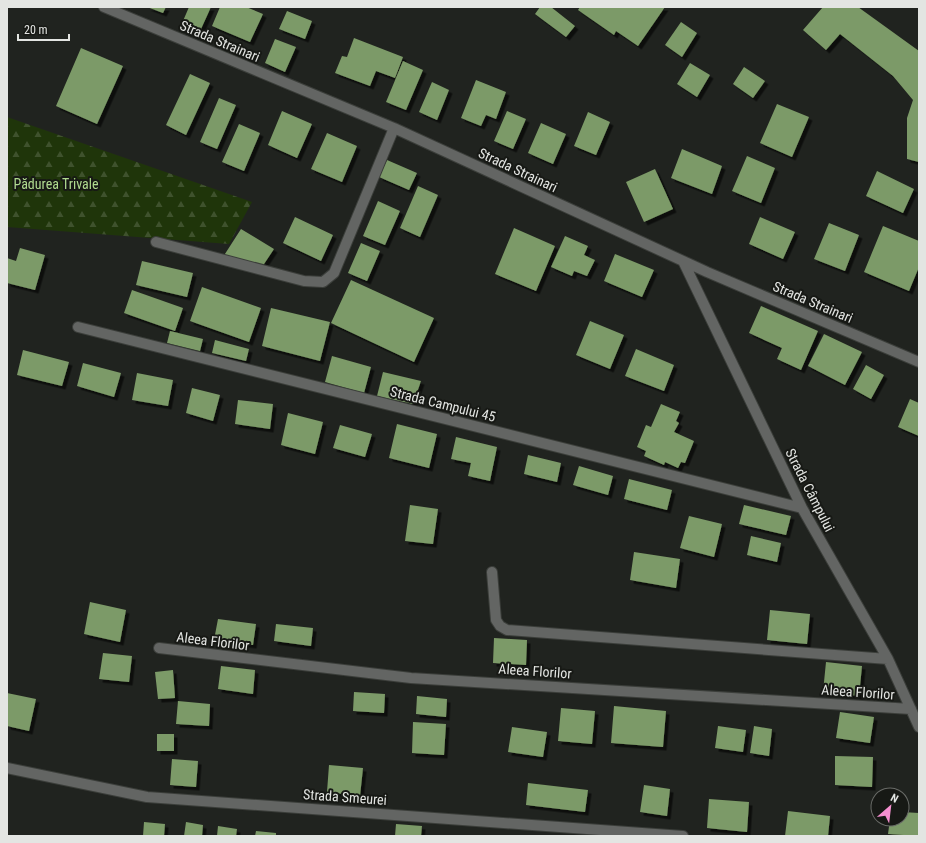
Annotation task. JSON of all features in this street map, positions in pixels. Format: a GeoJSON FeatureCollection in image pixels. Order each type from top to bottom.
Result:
{"type":"FeatureCollection","features":[{"type":"Feature","properties":{"kind":"street","name":"Strada Strainari"},"geometry":{"type":"LineString","coordinates":[[104,7],[394,128],[683,261],[919,362]]}},
{"type":"Feature","properties":{"kind":"street"},"geometry":{"type":"LineString","coordinates":[[156,242],[304,282],[323,282],[334,273],[394,128]]}},
{"type":"Feature","properties":{"kind":"street","name":"Strada Câmpului"},"geometry":{"type":"LineString","coordinates":[[683,261],[802,508],[888,659],[919,728]]}},
{"type":"Feature","properties":{"kind":"street","name":"Strada Campului 45"},"geometry":{"type":"LineString","coordinates":[[78,327],[802,508]]}},
{"type":"Feature","properties":{"kind":"street"},"geometry":{"type":"LineString","coordinates":[[492,572],[496,620],[500,626],[507,630],[888,659]]}},
{"type":"Feature","properties":{"kind":"street","name":"Aleea Florilor"},"geometry":{"type":"LineString","coordinates":[[159,648],[411,678],[911,710]]}},
{"type":"Feature","properties":{"kind":"street","name":"Strada Smeurei"},"geometry":{"type":"LineString","coordinates":[[7,768],[147,797],[682,836]]}},
{"type":"Feature","properties":{"kind":"green space","name":"Pădurea Trivale"},"geometry":{"type":"Polygon","coordinates":[[[7,117],[252,202],[229,244],[7,227],[7,117]]]}},
{"type":"Feature","properties":{"kind":"building"},"geometry":{"type":"Polygon","coordinates":[[[147,7],[166,7],[163,13],[147,7]]]}},
{"type":"Feature","properties":{"kind":"building"},"geometry":{"type":"Polygon","coordinates":[[[189,7],[211,7],[201,29],[183,21],[189,7]]]}},
{"type":"Feature","properties":{"kind":"building"},"geometry":{"type":"Polygon","coordinates":[[[220,7],[246,7],[263,14],[250,42],[212,26],[220,7]]]}},
{"type":"Feature","properties":{"kind":"building"},"geometry":{"type":"Polygon","coordinates":[[[540,7],[551,7],[575,26],[566,37],[535,14],[540,7]]]}},
{"type":"Feature","properties":{"kind":"building"},"geometry":{"type":"Polygon","coordinates":[[[580,7],[665,7],[638,46],[616,31],[614,35],[578,10],[580,7]]]}},
{"type":"Feature","properties":{"kind":"building"},"geometry":{"type":"Polygon","coordinates":[[[823,7],[858,7],[919,51],[919,162],[907,159],[907,118],[913,100],[893,76],[840,34],[826,50],[803,30],[823,7]]]}},
{"type":"Feature","properties":{"kind":"building"},"geometry":{"type":"Polygon","coordinates":[[[287,11],[312,21],[305,39],[279,29],[287,11]]]}},
{"type":"Feature","properties":{"kind":"building"},"geometry":{"type":"Polygon","coordinates":[[[681,22],[697,33],[682,57],[665,45],[681,22]]]}},
{"type":"Feature","properties":{"kind":"building"},"geometry":{"type":"Polygon","coordinates":[[[354,38],[403,57],[395,78],[376,71],[370,86],[335,73],[342,56],[347,57],[354,38]]]}},
{"type":"Feature","properties":{"kind":"building"},"geometry":{"type":"Polygon","coordinates":[[[275,39],[296,47],[285,72],[265,63],[275,39]]]}},
{"type":"Feature","properties":{"kind":"building"},"geometry":{"type":"Polygon","coordinates":[[[81,48],[123,66],[97,124],[56,106],[81,48]]]}},
{"type":"Feature","properties":{"kind":"building"},"geometry":{"type":"Polygon","coordinates":[[[403,61],[423,70],[406,110],[386,102],[403,61]]]}},
{"type":"Feature","properties":{"kind":"building"},"geometry":{"type":"Polygon","coordinates":[[[690,63],[710,75],[697,97],[677,84],[690,63]]]}},
{"type":"Feature","properties":{"kind":"building"},"geometry":{"type":"Polygon","coordinates":[[[744,67],[765,81],[753,98],[733,84],[744,67]]]}},
{"type":"Feature","properties":{"kind":"building"},"geometry":{"type":"Polygon","coordinates":[[[190,74],[210,83],[186,135],[166,125],[190,74]]]}},
{"type":"Feature","properties":{"kind":"building"},"geometry":{"type":"Polygon","coordinates":[[[476,80],[506,92],[496,119],[486,115],[481,126],[461,118],[476,80]]]}},
{"type":"Feature","properties":{"kind":"building"},"geometry":{"type":"Polygon","coordinates":[[[432,82],[449,90],[437,120],[419,112],[432,82]]]}},
{"type":"Feature","properties":{"kind":"building"},"geometry":{"type":"Polygon","coordinates":[[[219,98],[236,105],[217,149],[200,142],[219,98]]]}},
{"type":"Feature","properties":{"kind":"building"},"geometry":{"type":"Polygon","coordinates":[[[777,104],[809,117],[792,157],[760,143],[777,104]]]}},
{"type":"Feature","properties":{"kind":"building"},"geometry":{"type":"Polygon","coordinates":[[[282,111],[312,124],[297,158],[268,145],[282,111]]]}},
{"type":"Feature","properties":{"kind":"building"},"geometry":{"type":"Polygon","coordinates":[[[507,111],[526,119],[513,149],[494,141],[507,111]]]}},
{"type":"Feature","properties":{"kind":"building"},"geometry":{"type":"Polygon","coordinates":[[[588,112],[610,122],[596,155],[574,146],[588,112]]]}},
{"type":"Feature","properties":{"kind":"building"},"geometry":{"type":"Polygon","coordinates":[[[541,123],[566,134],[553,164],[528,153],[541,123]]]}},
{"type":"Feature","properties":{"kind":"building"},"geometry":{"type":"Polygon","coordinates":[[[239,124],[260,133],[244,171],[222,162],[239,124]]]}},
{"type":"Feature","properties":{"kind":"building"},"geometry":{"type":"Polygon","coordinates":[[[327,133],[357,146],[342,182],[311,169],[327,133]]]}},
{"type":"Feature","properties":{"kind":"building"},"geometry":{"type":"Polygon","coordinates":[[[682,149],[722,166],[712,194],[671,178],[682,149]]]}},
{"type":"Feature","properties":{"kind":"building"},"geometry":{"type":"Polygon","coordinates":[[[747,156],[775,168],[761,203],[732,191],[747,156]]]}},
{"type":"Feature","properties":{"kind":"building"},"geometry":{"type":"Polygon","coordinates":[[[387,160],[417,173],[409,190],[379,177],[387,160]]]}},
{"type":"Feature","properties":{"kind":"building"},"geometry":{"type":"Polygon","coordinates":[[[655,169],[673,209],[644,222],[626,182],[655,169]]]}},
{"type":"Feature","properties":{"kind":"building"},"geometry":{"type":"Polygon","coordinates":[[[877,171],[914,189],[903,213],[866,196],[877,171]]]}},
{"type":"Feature","properties":{"kind":"building"},"geometry":{"type":"Polygon","coordinates":[[[418,186],[438,195],[420,237],[400,228],[418,186]]]}},
{"type":"Feature","properties":{"kind":"building"},"geometry":{"type":"Polygon","coordinates":[[[378,201],[400,211],[385,245],[363,236],[378,201]]]}},
{"type":"Feature","properties":{"kind":"building"},"geometry":{"type":"Polygon","coordinates":[[[295,217],[333,235],[321,261],[283,243],[295,217]]]}},
{"type":"Feature","properties":{"kind":"building"},"geometry":{"type":"Polygon","coordinates":[[[760,217],[795,232],[783,259],[749,244],[760,217]]]}},
{"type":"Feature","properties":{"kind":"building"},"geometry":{"type":"Polygon","coordinates":[[[829,223],[859,235],[845,271],[814,259],[829,223]]]}},
{"type":"Feature","properties":{"kind":"building"},"geometry":{"type":"Polygon","coordinates":[[[883,226],[919,241],[919,267],[909,291],[864,272],[883,226]]]}},
{"type":"Feature","properties":{"kind":"building"},"geometry":{"type":"Polygon","coordinates":[[[514,228],[555,246],[536,291],[495,274],[514,228]]]}},
{"type":"Feature","properties":{"kind":"building"},"geometry":{"type":"Polygon","coordinates":[[[241,229],[274,249],[262,267],[223,257],[241,229]]]}},
{"type":"Feature","properties":{"kind":"building"},"geometry":{"type":"Polygon","coordinates":[[[565,236],[588,246],[584,255],[595,260],[587,276],[574,271],[572,276],[551,267],[565,236]]]}},
{"type":"Feature","properties":{"kind":"building"},"geometry":{"type":"Polygon","coordinates":[[[361,243],[380,251],[367,281],[348,273],[361,243]]]}},
{"type":"Feature","properties":{"kind":"building"},"geometry":{"type":"Polygon","coordinates":[[[20,248],[45,255],[35,290],[7,283],[7,258],[16,261],[20,248]]]}},
{"type":"Feature","properties":{"kind":"building"},"geometry":{"type":"Polygon","coordinates":[[[615,254],[654,270],[642,297],[604,281],[615,254]]]}},
{"type":"Feature","properties":{"kind":"building"},"geometry":{"type":"Polygon","coordinates":[[[142,261],[193,273],[187,297],[136,285],[142,261]]]}},
{"type":"Feature","properties":{"kind":"building"},"geometry":{"type":"Polygon","coordinates":[[[351,280],[434,318],[414,362],[331,323],[351,280]]]}},
{"type":"Feature","properties":{"kind":"building"},"geometry":{"type":"Polygon","coordinates":[[[202,287],[261,308],[249,342],[190,321],[202,287]]]}},
{"type":"Feature","properties":{"kind":"building"},"geometry":{"type":"Polygon","coordinates":[[[132,290],[183,308],[175,331],[124,313],[132,290]]]}},
{"type":"Feature","properties":{"kind":"building"},"geometry":{"type":"Polygon","coordinates":[[[761,306],[818,331],[801,370],[777,359],[782,348],[749,333],[761,306]]]}},
{"type":"Feature","properties":{"kind":"building"},"geometry":{"type":"Polygon","coordinates":[[[271,308],[330,322],[320,361],[262,346],[271,308]]]}},
{"type":"Feature","properties":{"kind":"building"},"geometry":{"type":"Polygon","coordinates":[[[590,321],[624,335],[610,369],[576,355],[590,321]]]}},
{"type":"Feature","properties":{"kind":"building"},"geometry":{"type":"Polygon","coordinates":[[[170,331],[203,339],[200,351],[167,343],[170,331]]]}},
{"type":"Feature","properties":{"kind":"building"},"geometry":{"type":"Polygon","coordinates":[[[824,334],[862,352],[845,385],[808,366],[824,334]]]}},
{"type":"Feature","properties":{"kind":"building"},"geometry":{"type":"Polygon","coordinates":[[[215,340],[249,349],[246,361],[212,353],[215,340]]]}},
{"type":"Feature","properties":{"kind":"building"},"geometry":{"type":"Polygon","coordinates":[[[636,349],[674,365],[664,391],[625,376],[636,349]]]}},
{"type":"Feature","properties":{"kind":"building"},"geometry":{"type":"Polygon","coordinates":[[[23,350],[69,362],[62,386],[17,375],[23,350]]]}},
{"type":"Feature","properties":{"kind":"building"},"geometry":{"type":"Polygon","coordinates":[[[332,356],[371,367],[364,393],[325,382],[332,356]]]}},
{"type":"Feature","properties":{"kind":"building"},"geometry":{"type":"Polygon","coordinates":[[[83,363],[121,373],[114,397],[77,386],[83,363]]]}},
{"type":"Feature","properties":{"kind":"building"},"geometry":{"type":"Polygon","coordinates":[[[866,365],[884,375],[871,399],[853,389],[866,365]]]}},
{"type":"Feature","properties":{"kind":"building"},"geometry":{"type":"Polygon","coordinates":[[[383,372],[421,381],[413,404],[377,396],[383,372]]]}},
{"type":"Feature","properties":{"kind":"building"},"geometry":{"type":"Polygon","coordinates":[[[137,373],[173,380],[168,406],[132,400],[137,373]]]}},
{"type":"Feature","properties":{"kind":"building"},"geometry":{"type":"Polygon","coordinates":[[[192,388],[220,395],[213,421],[186,413],[192,388]]]}},
{"type":"Feature","properties":{"kind":"building"},"geometry":{"type":"Polygon","coordinates":[[[910,399],[919,403],[919,436],[898,427],[910,399]]]}},
{"type":"Feature","properties":{"kind":"building"},"geometry":{"type":"Polygon","coordinates":[[[238,400],[273,404],[270,429],[235,424],[238,400]]]}},
{"type":"Feature","properties":{"kind":"building"},"geometry":{"type":"Polygon","coordinates":[[[661,404],[680,412],[676,421],[679,423],[674,432],[694,441],[685,463],[681,462],[678,468],[665,462],[664,465],[644,456],[646,451],[637,447],[646,425],[651,427],[661,404]]]}},
{"type":"Feature","properties":{"kind":"building"},"geometry":{"type":"Polygon","coordinates":[[[288,413],[323,422],[315,454],[281,445],[288,413]]]}},
{"type":"Feature","properties":{"kind":"building"},"geometry":{"type":"Polygon","coordinates":[[[397,424],[437,434],[429,468],[389,458],[397,424]]]}},
{"type":"Feature","properties":{"kind":"building"},"geometry":{"type":"Polygon","coordinates":[[[340,425],[372,434],[365,457],[333,448],[340,425]]]}},
{"type":"Feature","properties":{"kind":"building"},"geometry":{"type":"Polygon","coordinates":[[[456,437],[497,447],[490,481],[468,476],[471,463],[451,459],[456,437]]]}},
{"type":"Feature","properties":{"kind":"building"},"geometry":{"type":"Polygon","coordinates":[[[528,455],[561,463],[557,482],[524,474],[528,455]]]}},
{"type":"Feature","properties":{"kind":"building"},"geometry":{"type":"Polygon","coordinates":[[[579,466],[613,476],[608,495],[573,485],[579,466]]]}},
{"type":"Feature","properties":{"kind":"building"},"geometry":{"type":"Polygon","coordinates":[[[629,479],[672,490],[667,510],[624,499],[629,479]]]}},
{"type":"Feature","properties":{"kind":"building"},"geometry":{"type":"Polygon","coordinates":[[[410,505],[438,509],[433,544],[405,541],[410,505]]]}},
{"type":"Feature","properties":{"kind":"building"},"geometry":{"type":"Polygon","coordinates":[[[744,505],[791,516],[786,535],[739,524],[744,505]]]}},
{"type":"Feature","properties":{"kind":"building"},"geometry":{"type":"Polygon","coordinates":[[[689,516],[722,524],[714,557],[680,548],[689,516]]]}},
{"type":"Feature","properties":{"kind":"building"},"geometry":{"type":"Polygon","coordinates":[[[751,536],[781,543],[777,562],[747,555],[751,536]]]}},
{"type":"Feature","properties":{"kind":"building"},"geometry":{"type":"Polygon","coordinates":[[[634,552],[680,559],[676,588],[630,580],[634,552]]]}},
{"type":"Feature","properties":{"kind":"building"},"geometry":{"type":"Polygon","coordinates":[[[90,602],[126,610],[120,642],[84,634],[90,602]]]}},
{"type":"Feature","properties":{"kind":"building"},"geometry":{"type":"Polygon","coordinates":[[[770,610],[810,614],[807,644],[767,640],[770,610]]]}},
{"type":"Feature","properties":{"kind":"building"},"geometry":{"type":"Polygon","coordinates":[[[218,619],[256,624],[253,645],[214,640],[218,619]]]}},
{"type":"Feature","properties":{"kind":"building"},"geometry":{"type":"Polygon","coordinates":[[[276,624],[313,628],[311,646],[274,641],[276,624]]]}},
{"type":"Feature","properties":{"kind":"building"},"geometry":{"type":"Polygon","coordinates":[[[494,638],[527,640],[526,665],[493,663],[494,638]]]}},
{"type":"Feature","properties":{"kind":"building"},"geometry":{"type":"Polygon","coordinates":[[[103,653],[132,656],[129,682],[99,679],[103,653]]]}},
{"type":"Feature","properties":{"kind":"building"},"geometry":{"type":"Polygon","coordinates":[[[826,662],[862,666],[859,696],[823,692],[826,662]]]}},
{"type":"Feature","properties":{"kind":"building"},"geometry":{"type":"Polygon","coordinates":[[[221,666],[255,670],[253,694],[218,689],[221,666]]]}},
{"type":"Feature","properties":{"kind":"building"},"geometry":{"type":"Polygon","coordinates":[[[173,670],[175,698],[158,699],[155,672],[173,670]]]}},
{"type":"Feature","properties":{"kind":"building"},"geometry":{"type":"Polygon","coordinates":[[[354,692],[385,694],[384,713],[353,711],[354,692]]]}},
{"type":"Feature","properties":{"kind":"building"},"geometry":{"type":"Polygon","coordinates":[[[7,693],[36,699],[29,731],[7,726],[7,693]]]}},
{"type":"Feature","properties":{"kind":"building"},"geometry":{"type":"Polygon","coordinates":[[[417,696],[447,699],[446,717],[416,714],[417,696]]]}},
{"type":"Feature","properties":{"kind":"building"},"geometry":{"type":"Polygon","coordinates":[[[178,701],[210,704],[209,726],[176,724],[178,701]]]}},
{"type":"Feature","properties":{"kind":"building"},"geometry":{"type":"Polygon","coordinates":[[[614,706],[666,711],[663,747],[611,743],[614,706]]]}},
{"type":"Feature","properties":{"kind":"building"},"geometry":{"type":"Polygon","coordinates":[[[561,708],[595,711],[592,744],[558,741],[561,708]]]}},
{"type":"Feature","properties":{"kind":"building"},"geometry":{"type":"Polygon","coordinates":[[[840,712],[874,717],[870,743],[836,738],[840,712]]]}},
{"type":"Feature","properties":{"kind":"building"},"geometry":{"type":"Polygon","coordinates":[[[413,722],[446,724],[444,755],[412,753],[413,722]]]}},
{"type":"Feature","properties":{"kind":"building"},"geometry":{"type":"Polygon","coordinates":[[[718,726],[746,730],[743,752],[715,748],[718,726]]]}},
{"type":"Feature","properties":{"kind":"building"},"geometry":{"type":"Polygon","coordinates":[[[754,726],[772,729],[769,756],[750,753],[754,726]]]}},
{"type":"Feature","properties":{"kind":"building"},"geometry":{"type":"Polygon","coordinates":[[[512,727],[547,732],[543,757],[508,752],[512,727]]]}},
{"type":"Feature","properties":{"kind":"building"},"geometry":{"type":"Polygon","coordinates":[[[157,734],[174,734],[174,751],[157,751],[157,734]]]}},
{"type":"Feature","properties":{"kind":"building"},"geometry":{"type":"Polygon","coordinates":[[[835,756],[873,757],[872,787],[835,785],[835,756]]]}},
{"type":"Feature","properties":{"kind":"building"},"geometry":{"type":"Polygon","coordinates":[[[172,759],[198,761],[196,787],[170,785],[172,759]]]}},
{"type":"Feature","properties":{"kind":"building"},"geometry":{"type":"Polygon","coordinates":[[[329,765],[363,768],[360,796],[327,792],[329,765]]]}},
{"type":"Feature","properties":{"kind":"building"},"geometry":{"type":"Polygon","coordinates":[[[528,783],[588,790],[585,812],[526,805],[528,783]]]}},
{"type":"Feature","properties":{"kind":"building"},"geometry":{"type":"Polygon","coordinates":[[[644,785],[670,789],[667,816],[640,812],[644,785]]]}},
{"type":"Feature","properties":{"kind":"building"},"geometry":{"type":"Polygon","coordinates":[[[709,799],[749,802],[747,832],[707,828],[709,799]]]}},
{"type":"Feature","properties":{"kind":"building"},"geometry":{"type":"Polygon","coordinates":[[[788,811],[830,816],[828,836],[785,836],[788,811]]]}},
{"type":"Feature","properties":{"kind":"building"},"geometry":{"type":"Polygon","coordinates":[[[910,812],[919,813],[919,836],[888,834],[889,827],[910,827],[910,812]]]}},
{"type":"Feature","properties":{"kind":"building"},"geometry":{"type":"Polygon","coordinates":[[[144,822],[165,824],[164,836],[143,836],[144,822]]]}},
{"type":"Feature","properties":{"kind":"building"},"geometry":{"type":"Polygon","coordinates":[[[186,822],[203,825],[202,836],[184,836],[186,822]]]}},
{"type":"Feature","properties":{"kind":"building"},"geometry":{"type":"Polygon","coordinates":[[[396,824],[422,826],[421,836],[395,836],[396,824]]]}},
{"type":"Feature","properties":{"kind":"building"},"geometry":{"type":"Polygon","coordinates":[[[218,826],[237,829],[236,836],[217,836],[218,826]]]}},
{"type":"Feature","properties":{"kind":"building"},"geometry":{"type":"Polygon","coordinates":[[[256,831],[276,833],[276,836],[255,836],[256,831]]]}}]}
